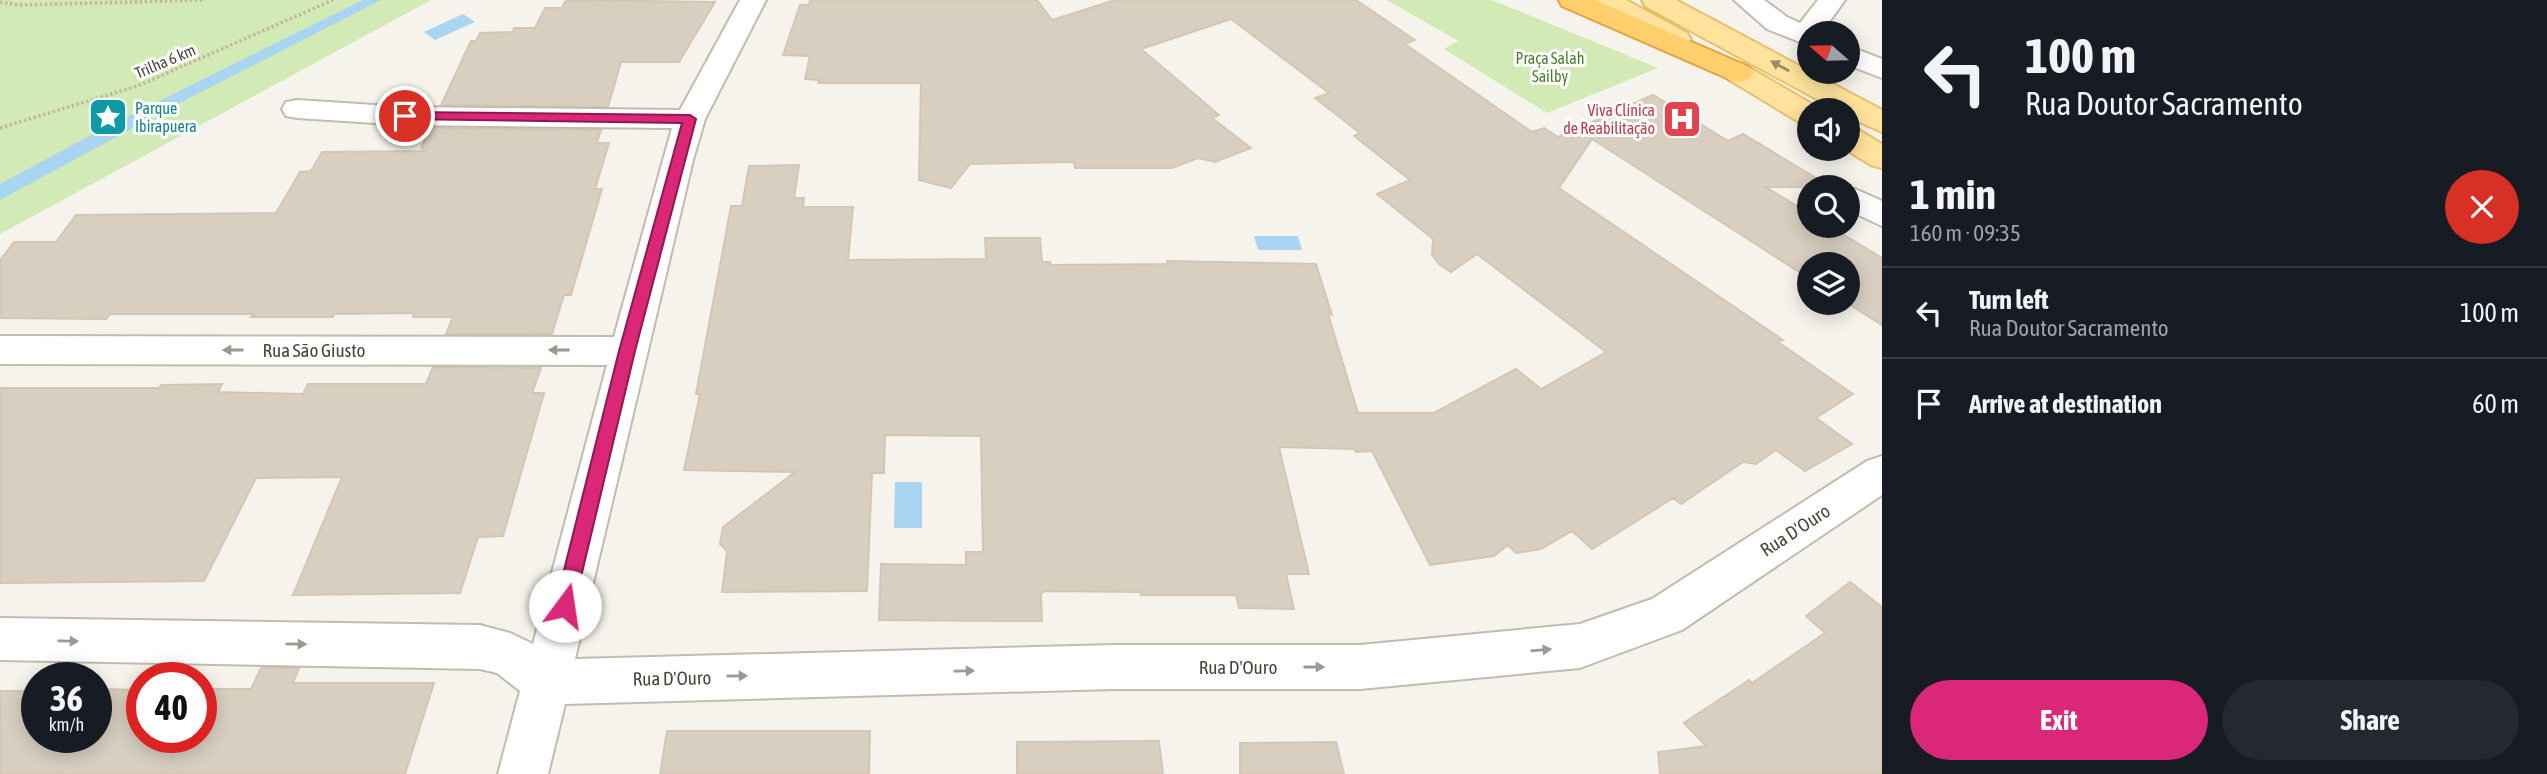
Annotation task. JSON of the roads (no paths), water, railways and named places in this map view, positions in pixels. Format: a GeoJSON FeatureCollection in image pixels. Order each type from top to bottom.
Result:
{"type":"FeatureCollection","features":[{"type":"Feature","properties":{"kind":"highway"},"geometry":{"type":"LineString","coordinates":[[1572,0],[1739,73]]}},
{"type":"Feature","properties":{"kind":"main road"},"geometry":{"type":"LineString","coordinates":[[1606,0],[1797,107]]}},
{"type":"Feature","properties":{"kind":"main road"},"geometry":{"type":"LineString","coordinates":[[1655,0],[1726,36],[1882,123]]}},
{"type":"Feature","properties":{"kind":"main road"},"geometry":{"type":"LineString","coordinates":[[1860,144],[1882,158]]}},
{"type":"Feature","properties":{"kind":"street"},"geometry":{"type":"LineString","coordinates":[[523,774],[627,351],[690,119],[753,0]]}},
{"type":"Feature","properties":{"kind":"street"},"geometry":{"type":"LineString","coordinates":[[1666,0],[1726,36]]}},
{"type":"Feature","properties":{"kind":"street"},"geometry":{"type":"LineString","coordinates":[[1747,0],[1777,23],[1797,32]]}},
{"type":"Feature","properties":{"kind":"street"},"geometry":{"type":"LineString","coordinates":[[1818,21],[1832,0]]}},
{"type":"Feature","properties":{"kind":"street"},"geometry":{"type":"LineString","coordinates":[[1860,60],[1882,69]]}},
{"type":"Feature","properties":{"kind":"street"},"geometry":{"type":"LineString","coordinates":[[297,109],[405,116],[690,119]]}},
{"type":"Feature","properties":{"kind":"street","name":"Rua São Giusto"},"geometry":{"type":"LineString","coordinates":[[0,349],[627,351]]}},
{"type":"Feature","properties":{"kind":"street","name":"Rua D'Ouro"},"geometry":{"type":"LineString","coordinates":[[546,682],[1101,667],[1360,667],[1580,646],[1666,615],[1882,473]]}},
{"type":"Feature","properties":{"kind":"street"},"geometry":{"type":"LineString","coordinates":[[0,639],[480,647],[510,655],[546,682]]}},
{"type":"Feature","properties":{"kind":"water"},"geometry":{"type":"Polygon","coordinates":[[[363,0],[381,0],[168,109],[0,200],[0,184],[93,134],[363,0]]]}},
{"type":"Feature","properties":{"kind":"water"},"geometry":{"type":"Polygon","coordinates":[[[463,14],[475,22],[435,40],[424,32],[463,14]]]}},
{"type":"Feature","properties":{"kind":"water"},"geometry":{"type":"Polygon","coordinates":[[[1254,236],[1298,236],[1302,250],[1258,250],[1254,236]]]}},
{"type":"Feature","properties":{"kind":"water"},"geometry":{"type":"Polygon","coordinates":[[[895,482],[922,482],[922,528],[894,528],[895,482]]]}},
{"type":"Feature","properties":{"kind":"place","name":"Parque Ibirapuera"},"geometry":{"type":"Point","coordinates":[108,117]}},
{"type":"Feature","properties":{"kind":"place","name":"Viva Clínica de Reabilitação"},"geometry":{"type":"Point","coordinates":[1682,119]}},
{"type":"Feature","properties":{"kind":"park label","name":"Praça Salah Sailby"},"geometry":{"type":"Point","coordinates":[1550,67]}}]}
